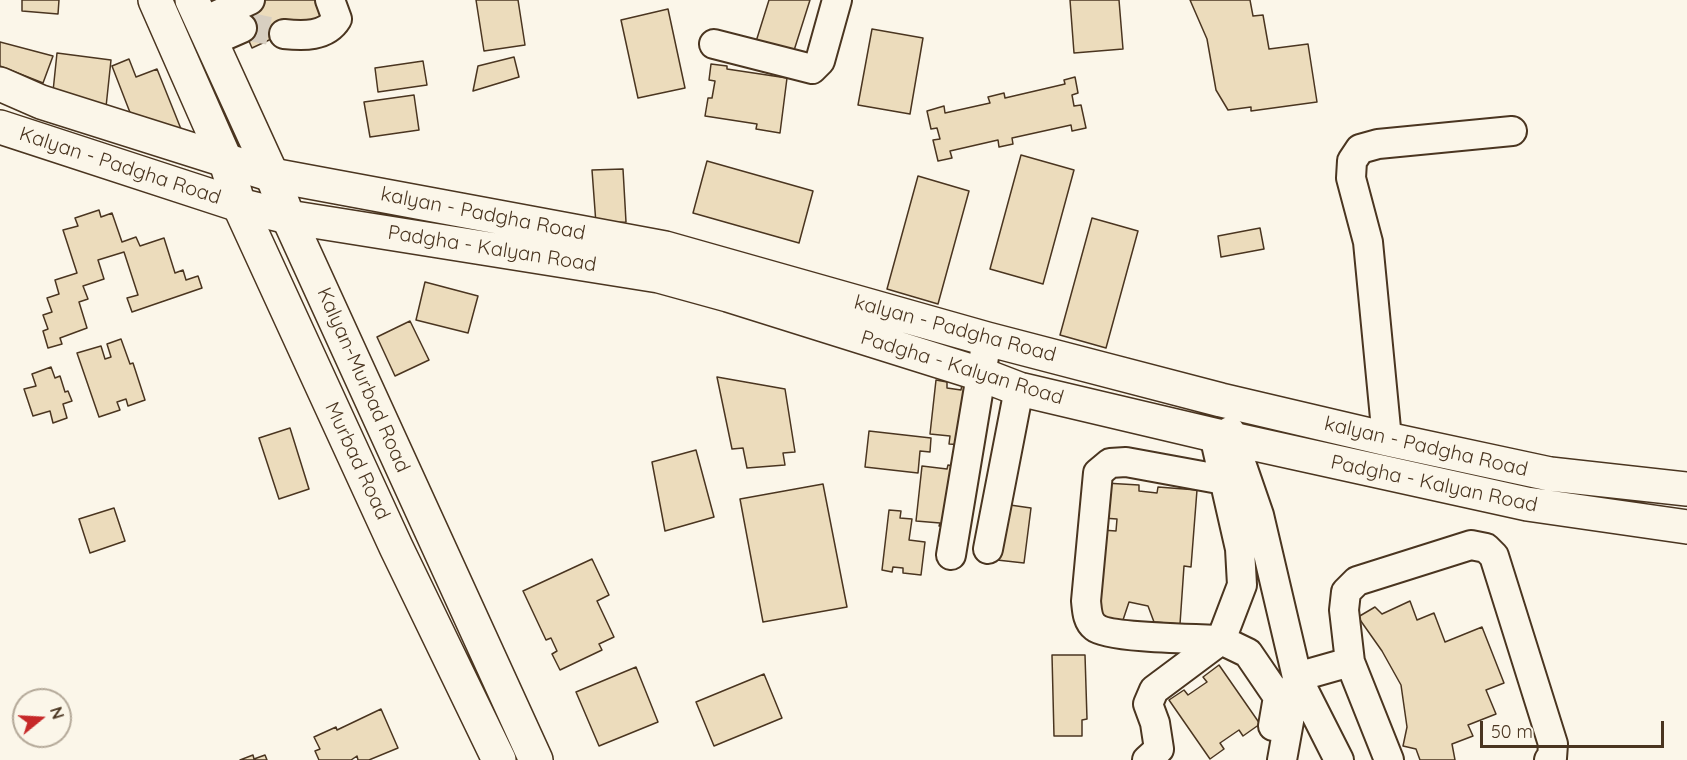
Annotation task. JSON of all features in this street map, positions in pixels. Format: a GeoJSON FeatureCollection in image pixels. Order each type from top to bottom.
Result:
{"type":"FeatureCollection","features":[{"type":"Feature","properties":{"kind":"main road","name":"Murbad Road"},"geometry":{"type":"LineString","coordinates":[[155,0],[225,159],[239,205],[396,547],[498,760]]}},
{"type":"Feature","properties":{"kind":"main road","name":"Kalyan-Murbad Road"},"geometry":{"type":"LineString","coordinates":[[205,30],[272,175],[288,217],[531,758]]}},
{"type":"Feature","properties":{"kind":"main road","name":"Kalyan - Padgha Road"},"geometry":{"type":"LineString","coordinates":[[0,84],[41,102],[225,159]]}},
{"type":"Feature","properties":{"kind":"main road"},"geometry":{"type":"LineString","coordinates":[[15,133],[41,102]]}},
{"type":"Feature","properties":{"kind":"main road","name":"Kalyan - Padgha Road"},"geometry":{"type":"LineString","coordinates":[[15,133],[239,205]]}},
{"type":"Feature","properties":{"kind":"main road","name":"kalyan - Padgha Road"},"geometry":{"type":"LineString","coordinates":[[225,159],[272,175],[662,262],[823,309],[987,339],[1221,400],[1387,439],[1550,474],[1687,489]]}},
{"type":"Feature","properties":{"kind":"main road","name":"Padgha - Kalyan Road"},"geometry":{"type":"LineString","coordinates":[[239,205],[288,217],[662,262]]}},
{"type":"Feature","properties":{"kind":"main road","name":"Padgha - Kalyan Road"},"geometry":{"type":"LineString","coordinates":[[823,309],[1019,389],[1223,437],[1545,508],[1687,527]]}},
{"type":"Feature","properties":{"kind":"main road"},"geometry":{"type":"LineString","coordinates":[[1545,508],[1550,474]]}},
{"type":"Feature","properties":{"kind":"street"},"geometry":{"type":"LineString","coordinates":[[205,30],[250,0]]}},
{"type":"Feature","properties":{"kind":"street"},"geometry":{"type":"LineString","coordinates":[[284,34],[306,36],[332,27],[337,19],[330,0]]}},
{"type":"Feature","properties":{"kind":"street"},"geometry":{"type":"LineString","coordinates":[[714,44],[812,69],[820,61],[837,0]]}},
{"type":"Feature","properties":{"kind":"street"},"geometry":{"type":"LineString","coordinates":[[205,30],[244,34]]}},
{"type":"Feature","properties":{"kind":"street"},"geometry":{"type":"LineString","coordinates":[[1387,439],[1368,242],[1351,178],[1352,161],[1360,149],[1378,144],[1512,131]]}},
{"type":"Feature","properties":{"kind":"street"},"geometry":{"type":"LineString","coordinates":[[951,555],[987,339]]}},
{"type":"Feature","properties":{"kind":"street"},"geometry":{"type":"LineString","coordinates":[[988,549],[1019,389]]}},
{"type":"Feature","properties":{"kind":"street"},"geometry":{"type":"LineString","coordinates":[[1147,760],[1159,749],[1155,723],[1148,704],[1154,690],[1221,640],[1242,585],[1240,549],[1224,480],[1221,400]]}},
{"type":"Feature","properties":{"kind":"street"},"geometry":{"type":"LineString","coordinates":[[1223,437],[1259,515],[1297,677],[1339,760]]}},
{"type":"Feature","properties":{"kind":"street"},"geometry":{"type":"LineString","coordinates":[[1224,480],[1126,462],[1110,463],[1098,472],[1086,601],[1088,618],[1095,628],[1114,633],[1221,640],[1248,653],[1278,697],[1275,719],[1264,760]]}},
{"type":"Feature","properties":{"kind":"street"},"geometry":{"type":"LineString","coordinates":[[1389,760],[1350,662],[1344,610],[1346,592],[1357,581],[1471,545],[1486,548],[1494,556],[1553,744],[1552,758],[1549,760]]}},
{"type":"Feature","properties":{"kind":"street"},"geometry":{"type":"LineString","coordinates":[[1297,677],[1350,662]]}},
{"type":"Feature","properties":{"kind":"street"},"geometry":{"type":"LineString","coordinates":[[1282,760],[1297,677]]}},
{"type":"Feature","properties":{"kind":"building"},"geometry":{"type":"Polygon","coordinates":[[[22,0],[59,0],[58,14],[22,11],[22,0]]]}},
{"type":"Feature","properties":{"kind":"building"},"geometry":{"type":"Polygon","coordinates":[[[261,0],[321,0],[327,13],[252,48],[239,18],[261,0]]]}},
{"type":"Feature","properties":{"kind":"building"},"geometry":{"type":"Polygon","coordinates":[[[476,0],[518,0],[525,45],[484,51],[476,0]]]}},
{"type":"Feature","properties":{"kind":"building"},"geometry":{"type":"Polygon","coordinates":[[[769,0],[810,0],[791,60],[754,48],[769,0]]]}},
{"type":"Feature","properties":{"kind":"building"},"geometry":{"type":"Polygon","coordinates":[[[1070,0],[1119,0],[1123,49],[1074,53],[1070,0]]]}},
{"type":"Feature","properties":{"kind":"building"},"geometry":{"type":"Polygon","coordinates":[[[1190,0],[1250,0],[1253,16],[1263,15],[1269,49],[1308,44],[1317,102],[1251,111],[1251,107],[1228,110],[1216,90],[1207,39],[1190,0]]]}},
{"type":"Feature","properties":{"kind":"building"},"geometry":{"type":"Polygon","coordinates":[[[668,9],[685,88],[638,98],[621,20],[668,9]]]}},
{"type":"Feature","properties":{"kind":"building"},"geometry":{"type":"Polygon","coordinates":[[[872,29],[923,38],[910,114],[858,105],[872,29]]]}},
{"type":"Feature","properties":{"kind":"building"},"geometry":{"type":"Polygon","coordinates":[[[0,42],[53,56],[43,83],[0,66],[0,42]]]}},
{"type":"Feature","properties":{"kind":"building"},"geometry":{"type":"Polygon","coordinates":[[[57,53],[111,60],[106,107],[52,101],[57,53]]]}},
{"type":"Feature","properties":{"kind":"building"},"geometry":{"type":"Polygon","coordinates":[[[514,57],[519,77],[473,91],[478,66],[514,57]]]}},
{"type":"Feature","properties":{"kind":"building"},"geometry":{"type":"Polygon","coordinates":[[[129,59],[136,77],[157,69],[181,129],[136,128],[112,66],[129,59]]]}},
{"type":"Feature","properties":{"kind":"building"},"geometry":{"type":"Polygon","coordinates":[[[423,61],[427,85],[378,92],[375,68],[423,61]]]}},
{"type":"Feature","properties":{"kind":"building"},"geometry":{"type":"Polygon","coordinates":[[[711,64],[727,66],[727,69],[787,78],[780,133],[756,129],[757,124],[705,116],[708,98],[712,98],[715,81],[709,80],[711,64]]]}},
{"type":"Feature","properties":{"kind":"building"},"geometry":{"type":"Polygon","coordinates":[[[1075,77],[1078,93],[1072,95],[1074,106],[1081,105],[1086,128],[1072,131],[1071,125],[1012,138],[1013,144],[999,147],[998,140],[950,151],[952,158],[938,161],[933,140],[940,139],[937,128],[931,129],[927,111],[944,106],[945,113],[990,103],[988,97],[1004,93],[1005,98],[1065,84],[1064,80],[1075,77]]]}},
{"type":"Feature","properties":{"kind":"building"},"geometry":{"type":"Polygon","coordinates":[[[414,95],[419,130],[370,137],[364,102],[414,95]]]}},
{"type":"Feature","properties":{"kind":"building"},"geometry":{"type":"Polygon","coordinates":[[[1021,155],[1074,170],[1043,284],[990,269],[1021,155]]]}},
{"type":"Feature","properties":{"kind":"building"},"geometry":{"type":"Polygon","coordinates":[[[707,161],[813,191],[799,243],[693,213],[707,161]]]}},
{"type":"Feature","properties":{"kind":"building"},"geometry":{"type":"Polygon","coordinates":[[[623,169],[626,222],[596,224],[592,170],[623,169]]]}},
{"type":"Feature","properties":{"kind":"building"},"geometry":{"type":"Polygon","coordinates":[[[918,176],[969,191],[938,304],[887,289],[918,176]]]}},
{"type":"Feature","properties":{"kind":"building"},"geometry":{"type":"Polygon","coordinates":[[[99,210],[101,217],[112,213],[122,242],[136,237],[140,246],[164,238],[175,273],[183,270],[186,280],[198,276],[202,288],[132,312],[127,298],[138,295],[124,252],[98,260],[104,279],[83,286],[88,299],[79,302],[87,328],[60,338],[62,344],[48,348],[43,331],[48,329],[43,315],[52,312],[47,298],[59,294],[55,280],[77,273],[63,230],[78,226],[75,218],[99,210]]]}},
{"type":"Feature","properties":{"kind":"building"},"geometry":{"type":"Polygon","coordinates":[[[1092,218],[1138,231],[1106,348],[1060,335],[1092,218]]]}},
{"type":"Feature","properties":{"kind":"building"},"geometry":{"type":"Polygon","coordinates":[[[1260,228],[1264,249],[1221,257],[1218,236],[1260,228]]]}},
{"type":"Feature","properties":{"kind":"building"},"geometry":{"type":"Polygon","coordinates":[[[425,282],[478,296],[468,333],[416,320],[425,282]]]}},
{"type":"Feature","properties":{"kind":"building"},"geometry":{"type":"Polygon","coordinates":[[[410,321],[429,360],[395,376],[377,337],[410,321]]]}},
{"type":"Feature","properties":{"kind":"building"},"geometry":{"type":"Polygon","coordinates":[[[121,339],[130,364],[133,363],[145,400],[128,406],[126,399],[117,402],[120,410],[99,417],[77,353],[101,346],[105,359],[111,357],[107,344],[121,339]]]}},
{"type":"Feature","properties":{"kind":"building"},"geometry":{"type":"Polygon","coordinates":[[[51,367],[55,378],[60,376],[65,392],[68,391],[72,401],[63,404],[67,418],[53,423],[50,411],[33,416],[24,389],[36,386],[32,374],[51,367]]]}},
{"type":"Feature","properties":{"kind":"building"},"geometry":{"type":"Polygon","coordinates":[[[717,377],[785,389],[795,452],[783,453],[785,465],[747,468],[743,448],[732,449],[717,377]]]}},
{"type":"Feature","properties":{"kind":"building"},"geometry":{"type":"Polygon","coordinates":[[[936,380],[947,382],[947,388],[961,390],[962,384],[972,385],[965,445],[949,444],[950,436],[930,434],[936,380]]]}},
{"type":"Feature","properties":{"kind":"building"},"geometry":{"type":"Polygon","coordinates":[[[290,428],[309,489],[279,499],[259,438],[290,428]]]}},
{"type":"Feature","properties":{"kind":"building"},"geometry":{"type":"Polygon","coordinates":[[[869,431],[931,438],[930,452],[920,451],[918,473],[865,467],[869,431]]]}},
{"type":"Feature","properties":{"kind":"building"},"geometry":{"type":"Polygon","coordinates":[[[696,450],[714,517],[665,531],[652,462],[696,450]]]}},
{"type":"Feature","properties":{"kind":"building"},"geometry":{"type":"Polygon","coordinates":[[[948,465],[957,467],[950,527],[939,526],[940,523],[916,521],[922,466],[947,469],[948,465]]]}},
{"type":"Feature","properties":{"kind":"building"},"geometry":{"type":"Polygon","coordinates":[[[1105,483],[1139,485],[1139,491],[1157,493],[1158,487],[1197,490],[1191,567],[1184,566],[1180,624],[1154,622],[1148,606],[1129,602],[1123,620],[1096,618],[1102,530],[1116,531],[1117,519],[1103,518],[1105,483]]]}},
{"type":"Feature","properties":{"kind":"building"},"geometry":{"type":"Polygon","coordinates":[[[823,484],[847,607],[763,622],[740,499],[823,484]]]}},
{"type":"Feature","properties":{"kind":"building"},"geometry":{"type":"Polygon","coordinates":[[[1003,504],[1031,508],[1024,563],[997,560],[1003,504]]]}},
{"type":"Feature","properties":{"kind":"building"},"geometry":{"type":"Polygon","coordinates":[[[114,508],[125,541],[90,553],[79,519],[114,508]]]}},
{"type":"Feature","properties":{"kind":"building"},"geometry":{"type":"Polygon","coordinates":[[[889,510],[901,511],[900,518],[912,519],[909,540],[925,542],[921,575],[903,573],[903,568],[893,567],[892,572],[882,570],[889,510]]]}},
{"type":"Feature","properties":{"kind":"building"},"geometry":{"type":"Polygon","coordinates":[[[592,559],[609,595],[597,601],[614,637],[599,644],[602,650],[560,670],[552,654],[557,651],[551,638],[546,640],[523,591],[592,559]]]}},
{"type":"Feature","properties":{"kind":"building"},"geometry":{"type":"Polygon","coordinates":[[[1410,601],[1417,620],[1434,613],[1445,642],[1482,627],[1504,683],[1486,690],[1496,714],[1468,725],[1473,736],[1452,744],[1455,760],[1420,760],[1416,749],[1403,746],[1407,727],[1401,685],[1382,651],[1358,617],[1375,607],[1382,614],[1410,601]]]}},
{"type":"Feature","properties":{"kind":"building"},"geometry":{"type":"Polygon","coordinates":[[[1052,655],[1085,655],[1087,719],[1082,720],[1082,736],[1054,736],[1052,655]]]}},
{"type":"Feature","properties":{"kind":"building"},"geometry":{"type":"Polygon","coordinates":[[[1219,665],[1260,724],[1243,736],[1239,730],[1220,743],[1224,749],[1210,759],[1169,700],[1184,690],[1188,695],[1207,682],[1203,677],[1219,665]]]}},
{"type":"Feature","properties":{"kind":"building"},"geometry":{"type":"Polygon","coordinates":[[[636,667],[658,722],[599,746],[576,692],[636,667]]]}},
{"type":"Feature","properties":{"kind":"building"},"geometry":{"type":"Polygon","coordinates":[[[764,674],[782,718],[714,746],[696,702],[764,674]]]}},
{"type":"Feature","properties":{"kind":"building"},"geometry":{"type":"Polygon","coordinates":[[[381,709],[398,748],[369,760],[358,760],[357,756],[351,760],[319,760],[315,751],[320,749],[314,737],[336,727],[337,730],[381,709]]]}},
{"type":"Feature","properties":{"kind":"building"},"geometry":{"type":"Polygon","coordinates":[[[253,755],[254,759],[265,755],[267,760],[240,760],[253,755]]]}},
{"type":"Feature","properties":{"kind":"tunnel"},"geometry":{"type":"LineString","coordinates":[[242,28],[246,26],[284,34]]}}]}
